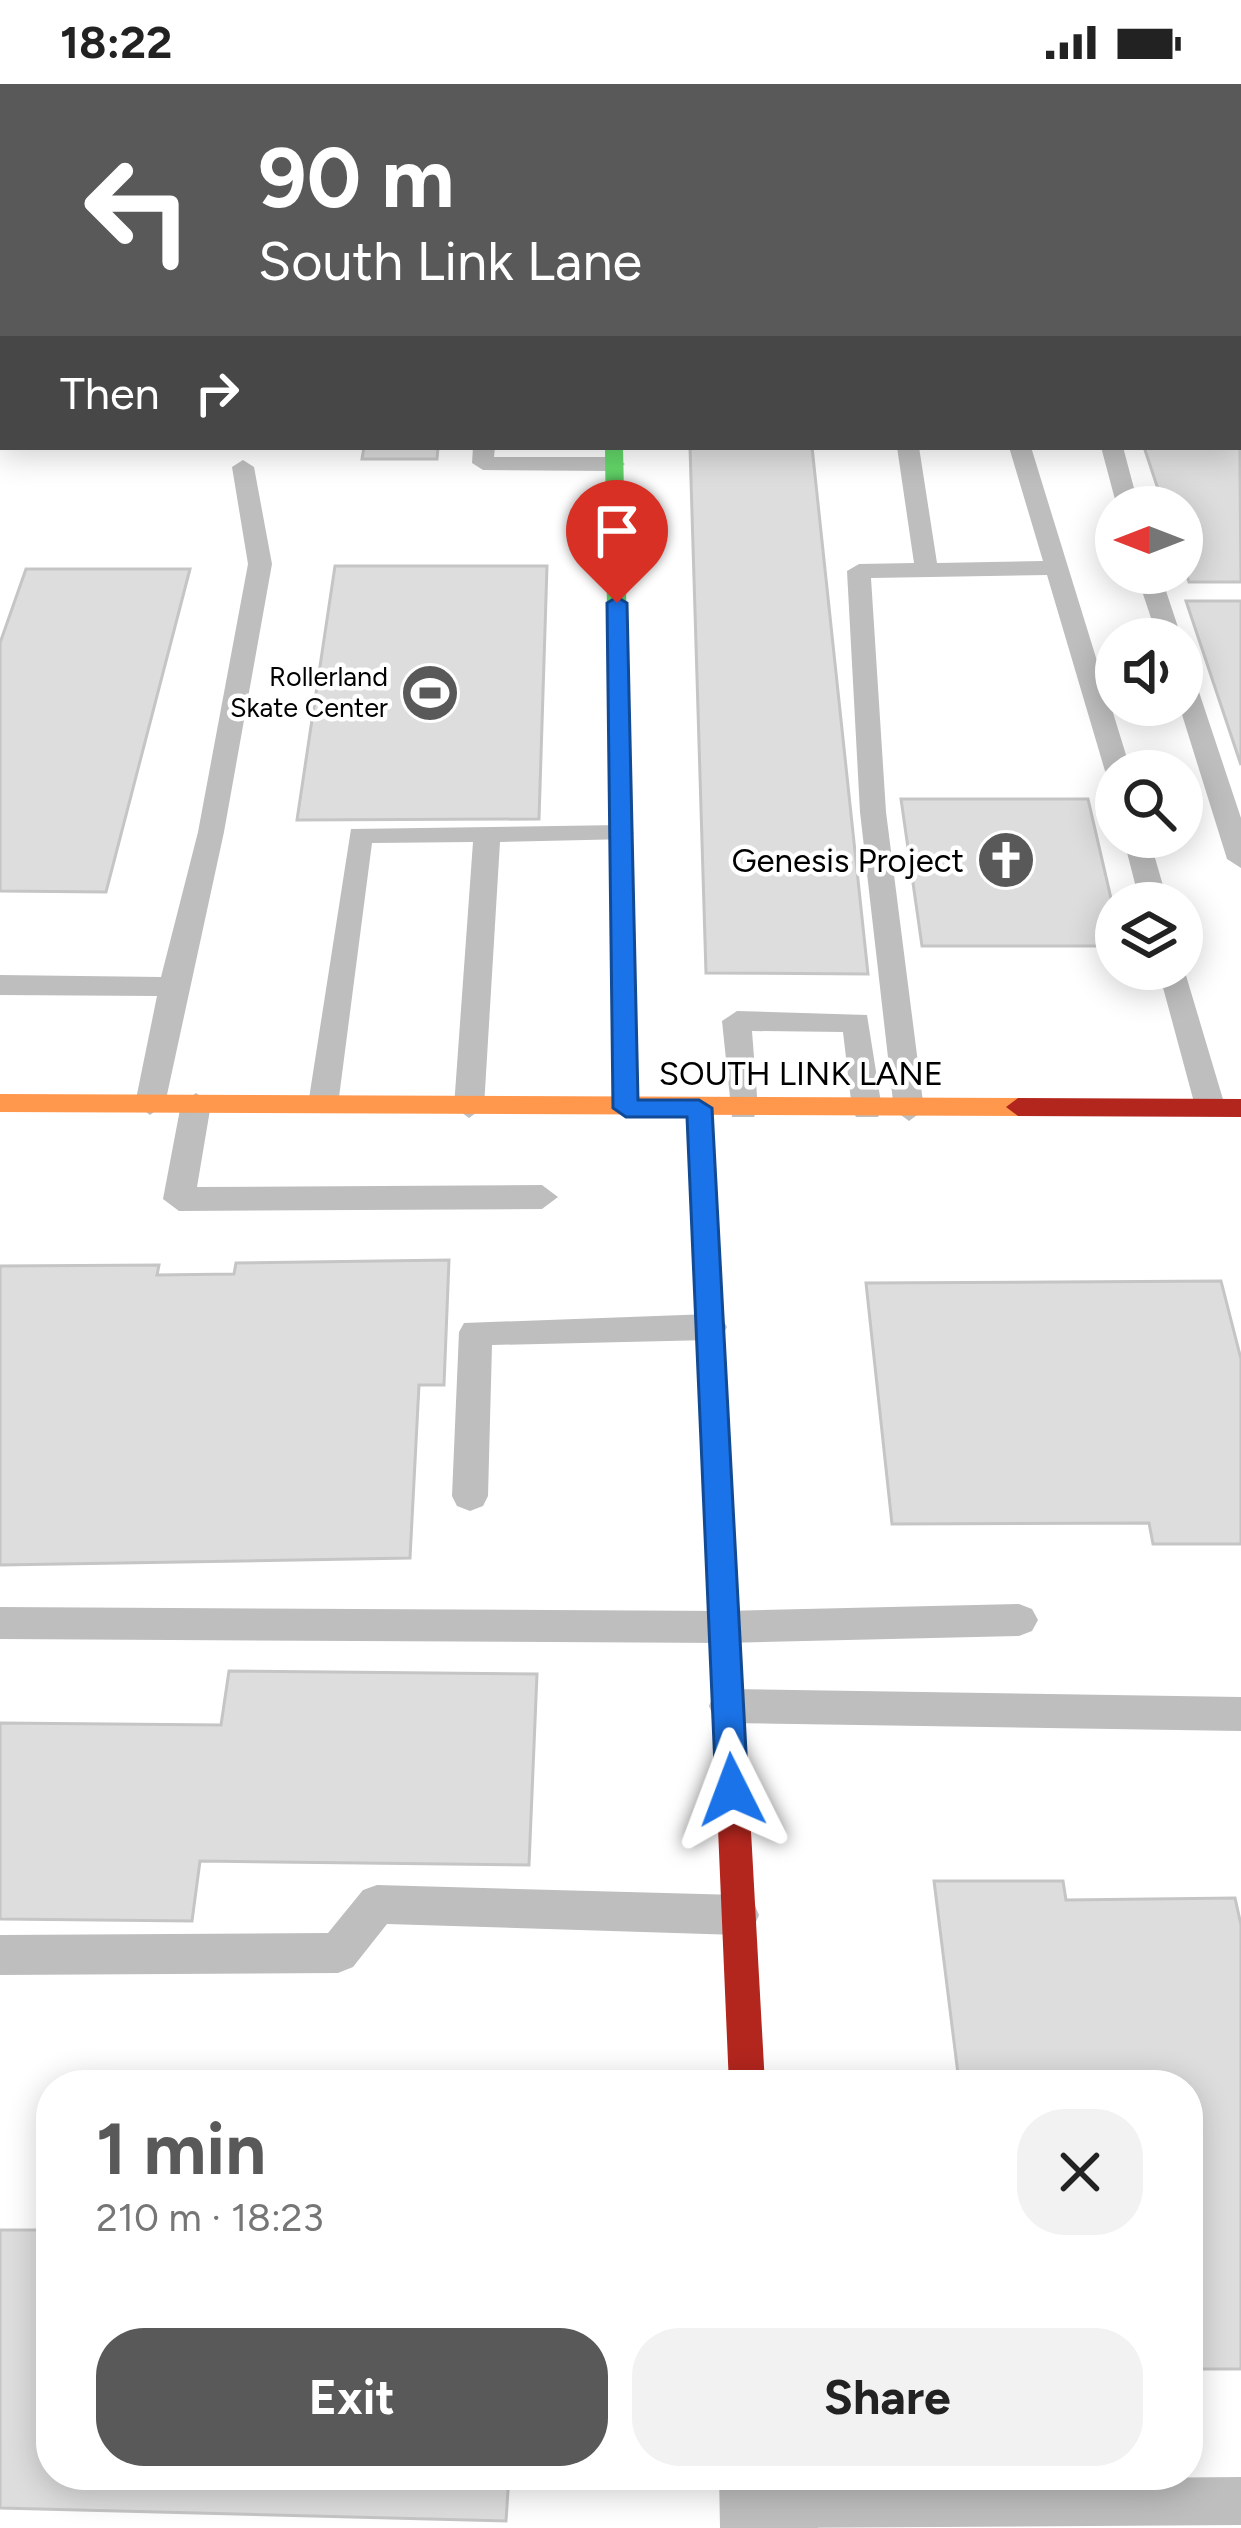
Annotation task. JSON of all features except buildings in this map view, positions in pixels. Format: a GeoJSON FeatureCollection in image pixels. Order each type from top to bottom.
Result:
{"type":"FeatureCollection","features":[{"type":"Feature","properties":{"kind":"street"},"geometry":{"type":"LineString","coordinates":[[614,456],[626,1108]]}},
{"type":"Feature","properties":{"kind":"street","name":"SOUTH LINK LANE"},"geometry":{"type":"LineString","coordinates":[[0,1103],[909,1110],[1226,1107]]}},
{"type":"Feature","properties":{"kind":"street"},"geometry":{"type":"LineString","coordinates":[[699,1108],[746,2070]]}},
{"type":"Feature","properties":{"kind":"lane"},"geometry":{"type":"LineString","coordinates":[[484,450],[483,463],[614,456]]}},
{"type":"Feature","properties":{"kind":"lane"},"geometry":{"type":"LineString","coordinates":[[908,450],[926,569]]}},
{"type":"Feature","properties":{"kind":"lane"},"geometry":{"type":"LineString","coordinates":[[1021,450],[1112,750]]}},
{"type":"Feature","properties":{"kind":"lane"},"geometry":{"type":"LineString","coordinates":[[1113,450],[1123,486]]}},
{"type":"Feature","properties":{"kind":"lane"},"geometry":{"type":"LineString","coordinates":[[150,1104],[211,832],[260,564],[243,467]]}},
{"type":"Feature","properties":{"kind":"lane"},"geometry":{"type":"LineString","coordinates":[[909,1110],[873,812],[859,571],[1056,568]]}},
{"type":"Feature","properties":{"kind":"lane"},"geometry":{"type":"LineString","coordinates":[[1198,726],[1241,860]]}},
{"type":"Feature","properties":{"kind":"lane"},"geometry":{"type":"LineString","coordinates":[[323,1106],[360,835],[621,833]]}},
{"type":"Feature","properties":{"kind":"lane"},"geometry":{"type":"LineString","coordinates":[[469,1107],[487,834]]}},
{"type":"Feature","properties":{"kind":"lane"},"geometry":{"type":"LineString","coordinates":[[0,985],[173,987]]}},
{"type":"Feature","properties":{"kind":"lane"},"geometry":{"type":"LineString","coordinates":[[1180,990],[1226,1107]]}},
{"type":"Feature","properties":{"kind":"lane"},"geometry":{"type":"LineString","coordinates":[[743,1109],[737,1022],[900,1022]]}},
{"type":"Feature","properties":{"kind":"lane"},"geometry":{"type":"LineString","coordinates":[[857,1022],[866,1109]]}},
{"type":"Feature","properties":{"kind":"lane"},"geometry":{"type":"LineString","coordinates":[[196,1104],[179,1199],[542,1197]]}},
{"type":"Feature","properties":{"kind":"lane"},"geometry":{"type":"LineString","coordinates":[[470,1496],[476,1332],[710,1327]]}},
{"type":"Feature","properties":{"kind":"lane"},"geometry":{"type":"LineString","coordinates":[[0,1623],[725,1627],[1019,1620]]}},
{"type":"Feature","properties":{"kind":"lane"},"geometry":{"type":"LineString","coordinates":[[728,1706],[1241,1714]]}},
{"type":"Feature","properties":{"kind":"lane"},"geometry":{"type":"LineString","coordinates":[[0,1955],[338,1953],[377,1904],[738,1915]]}},
{"type":"Feature","properties":{"kind":"lane"},"geometry":{"type":"LineString","coordinates":[[768,2503],[1241,2501]]}},
{"type":"Feature","properties":{"kind":"traffic: fast"},"geometry":{"type":"LineString","coordinates":[[614,450],[625,1109]]}},
{"type":"Feature","properties":{"kind":"traffic: fast"},"geometry":{"type":"LineString","coordinates":[[699,1109],[723,1595]]}},
{"type":"Feature","properties":{"kind":"traffic: slow"},"geometry":{"type":"LineString","coordinates":[[0,1103],[1018,1107]]}},
{"type":"Feature","properties":{"kind":"traffic: jam"},"geometry":{"type":"LineString","coordinates":[[1018,1107],[1241,1108]]}},
{"type":"Feature","properties":{"kind":"traffic: jam"},"geometry":{"type":"LineString","coordinates":[[723,1595],[746,2070]]}},
{"type":"Feature","properties":{"kind":"place","name":"Rollerland Skate Center"},"geometry":{"type":"Point","coordinates":[430,693]}},
{"type":"Feature","properties":{"kind":"place","name":"Genesis Project"},"geometry":{"type":"Point","coordinates":[1006,860]}},
{"type":"Feature","properties":{"kind":"route"},"geometry":{"type":"LineString","coordinates":[[617,603],[626,1108],[699,1108],[732,1790]]}}]}
